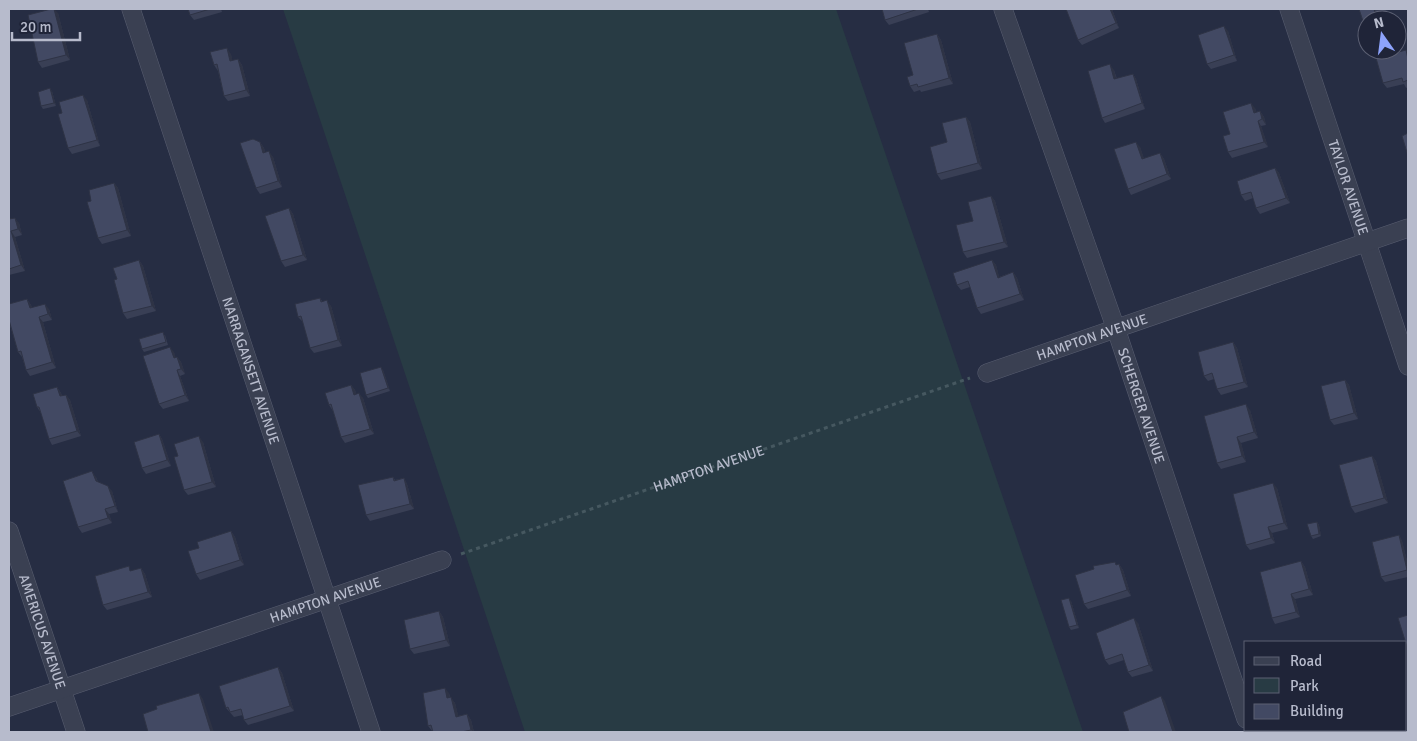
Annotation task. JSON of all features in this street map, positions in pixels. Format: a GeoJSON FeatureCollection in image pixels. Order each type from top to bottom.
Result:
{"type":"FeatureCollection","features":[{"type":"Feature","properties":{"kind":"street","name":"NARRAGANSETT AVENUE"},"geometry":{"type":"LineString","coordinates":[[131,9],[371,732]]}},
{"type":"Feature","properties":{"kind":"street","name":"SCHERGER AVENUE"},"geometry":{"type":"LineString","coordinates":[[1003,9],[1116,329],[1244,713]]}},
{"type":"Feature","properties":{"kind":"street","name":"TAYLOR AVENUE"},"geometry":{"type":"LineString","coordinates":[[1289,9],[1408,366]]}},
{"type":"Feature","properties":{"kind":"street","name":"HAMPTON AVENUE"},"geometry":{"type":"LineString","coordinates":[[987,372],[1408,228]]}},
{"type":"Feature","properties":{"kind":"street","name":"AMERICUS AVENUE"},"geometry":{"type":"LineString","coordinates":[[9,531],[76,732]]}},
{"type":"Feature","properties":{"kind":"street","name":"HAMPTON AVENUE"},"geometry":{"type":"LineString","coordinates":[[9,708],[442,560]]}},
{"type":"Feature","properties":{"kind":"path","name":"HAMPTON AVENUE"},"geometry":{"type":"LineString","coordinates":[[442,560],[987,372]]}},
{"type":"Feature","properties":{"kind":"green space"},"geometry":{"type":"Polygon","coordinates":[[[283,9],[836,9],[1083,732],[525,732],[283,9]]]}},
{"type":"Feature","properties":{"kind":"building"},"geometry":{"type":"Polygon","coordinates":[[[54,9],[66,55],[38,62],[28,15],[54,9]]]}},
{"type":"Feature","properties":{"kind":"building"},"geometry":{"type":"Polygon","coordinates":[[[188,9],[210,9],[190,15],[188,9]]]}},
{"type":"Feature","properties":{"kind":"building"},"geometry":{"type":"Polygon","coordinates":[[[882,9],[918,9],[885,20],[882,9]]]}},
{"type":"Feature","properties":{"kind":"building"},"geometry":{"type":"Polygon","coordinates":[[[1066,9],[1110,9],[1116,23],[1078,40],[1066,9]]]}},
{"type":"Feature","properties":{"kind":"building"},"geometry":{"type":"Polygon","coordinates":[[[1224,26],[1234,55],[1207,64],[1198,35],[1224,26]]]}},
{"type":"Feature","properties":{"kind":"building"},"geometry":{"type":"Polygon","coordinates":[[[937,34],[949,78],[918,87],[917,84],[910,86],[907,77],[913,75],[904,43],[937,34]]]}},
{"type":"Feature","properties":{"kind":"building"},"geometry":{"type":"Polygon","coordinates":[[[227,48],[230,61],[238,59],[246,90],[224,96],[217,64],[214,65],[210,52],[227,48]]]}},
{"type":"Feature","properties":{"kind":"building"},"geometry":{"type":"Polygon","coordinates":[[[1407,54],[1408,80],[1403,82],[1402,78],[1383,83],[1377,60],[1407,60],[1407,54]]]}},
{"type":"Feature","properties":{"kind":"building"},"geometry":{"type":"Polygon","coordinates":[[[1110,64],[1114,79],[1133,74],[1142,103],[1102,118],[1088,71],[1110,64]]]}},
{"type":"Feature","properties":{"kind":"building"},"geometry":{"type":"Polygon","coordinates":[[[50,88],[54,103],[41,106],[38,92],[50,88]]]}},
{"type":"Feature","properties":{"kind":"building"},"geometry":{"type":"Polygon","coordinates":[[[83,95],[97,140],[68,148],[58,114],[62,113],[59,102],[83,95]]]}},
{"type":"Feature","properties":{"kind":"building"},"geometry":{"type":"Polygon","coordinates":[[[1251,103],[1254,113],[1260,111],[1262,119],[1258,121],[1264,142],[1228,152],[1223,136],[1230,134],[1223,112],[1251,103]]]}},
{"type":"Feature","properties":{"kind":"building"},"geometry":{"type":"Polygon","coordinates":[[[966,117],[978,163],[937,174],[930,147],[947,142],[942,123],[966,117]]]}},
{"type":"Feature","properties":{"kind":"building"},"geometry":{"type":"Polygon","coordinates":[[[1408,133],[1408,156],[1402,136],[1408,133]]]}},
{"type":"Feature","properties":{"kind":"building"},"geometry":{"type":"Polygon","coordinates":[[[253,139],[260,142],[263,153],[269,151],[278,181],[256,188],[240,143],[253,139]]]}},
{"type":"Feature","properties":{"kind":"building"},"geometry":{"type":"Polygon","coordinates":[[[1136,142],[1142,159],[1160,153],[1167,174],[1128,189],[1114,149],[1136,142]]]}},
{"type":"Feature","properties":{"kind":"building"},"geometry":{"type":"Polygon","coordinates":[[[1275,168],[1286,198],[1256,208],[1251,192],[1241,195],[1237,181],[1275,168]]]}},
{"type":"Feature","properties":{"kind":"building"},"geometry":{"type":"Polygon","coordinates":[[[114,183],[127,230],[98,238],[87,202],[91,201],[89,190],[114,183]]]}},
{"type":"Feature","properties":{"kind":"building"},"geometry":{"type":"Polygon","coordinates":[[[991,196],[1004,242],[963,252],[956,225],[973,221],[968,202],[991,196]]]}},
{"type":"Feature","properties":{"kind":"building"},"geometry":{"type":"Polygon","coordinates":[[[289,208],[303,255],[281,261],[265,216],[289,208]]]}},
{"type":"Feature","properties":{"kind":"building"},"geometry":{"type":"Polygon","coordinates":[[[15,218],[18,229],[11,231],[21,265],[9,269],[9,219],[15,218]]]}},
{"type":"Feature","properties":{"kind":"building"},"geometry":{"type":"Polygon","coordinates":[[[139,260],[152,306],[123,313],[114,280],[117,279],[113,268],[139,260]]]}},
{"type":"Feature","properties":{"kind":"building"},"geometry":{"type":"Polygon","coordinates":[[[992,260],[998,278],[1013,272],[1020,294],[977,308],[968,281],[957,285],[953,273],[992,260]]]}},
{"type":"Feature","properties":{"kind":"building"},"geometry":{"type":"Polygon","coordinates":[[[320,298],[321,302],[327,300],[338,340],[310,348],[301,316],[298,317],[295,304],[320,298]]]}},
{"type":"Feature","properties":{"kind":"building"},"geometry":{"type":"Polygon","coordinates":[[[27,299],[30,308],[45,304],[48,314],[39,317],[52,362],[26,370],[21,351],[18,352],[9,320],[9,304],[27,299]]]}},
{"type":"Feature","properties":{"kind":"building"},"geometry":{"type":"Polygon","coordinates":[[[163,332],[166,342],[142,349],[139,339],[163,332]]]}},
{"type":"Feature","properties":{"kind":"building"},"geometry":{"type":"Polygon","coordinates":[[[1233,342],[1244,382],[1217,389],[1212,373],[1204,376],[1198,352],[1233,342]]]}},
{"type":"Feature","properties":{"kind":"building"},"geometry":{"type":"Polygon","coordinates":[[[170,347],[174,358],[177,357],[181,369],[177,370],[185,395],[159,404],[143,356],[170,347]]]}},
{"type":"Feature","properties":{"kind":"building"},"geometry":{"type":"Polygon","coordinates":[[[381,367],[388,388],[366,395],[360,373],[381,367]]]}},
{"type":"Feature","properties":{"kind":"building"},"geometry":{"type":"Polygon","coordinates":[[[1345,380],[1354,413],[1330,420],[1321,386],[1345,380]]]}},
{"type":"Feature","properties":{"kind":"building"},"geometry":{"type":"Polygon","coordinates":[[[351,385],[354,395],[359,393],[370,429],[341,437],[331,404],[329,405],[325,393],[351,385]]]}},
{"type":"Feature","properties":{"kind":"building"},"geometry":{"type":"Polygon","coordinates":[[[57,387],[60,396],[66,395],[77,431],[49,439],[33,394],[57,387]]]}},
{"type":"Feature","properties":{"kind":"building"},"geometry":{"type":"Polygon","coordinates":[[[1246,404],[1254,432],[1237,437],[1242,456],[1217,463],[1204,416],[1246,404]]]}},
{"type":"Feature","properties":{"kind":"building"},"geometry":{"type":"Polygon","coordinates":[[[159,434],[167,460],[142,468],[134,442],[159,434]]]}},
{"type":"Feature","properties":{"kind":"building"},"geometry":{"type":"Polygon","coordinates":[[[199,436],[212,482],[184,490],[174,457],[178,456],[174,444],[199,436]]]}},
{"type":"Feature","properties":{"kind":"building"},"geometry":{"type":"Polygon","coordinates":[[[1372,456],[1384,498],[1351,507],[1339,465],[1372,456]]]}},
{"type":"Feature","properties":{"kind":"building"},"geometry":{"type":"Polygon","coordinates":[[[92,471],[96,481],[108,486],[115,506],[105,509],[108,518],[78,527],[63,481],[92,471]]]}},
{"type":"Feature","properties":{"kind":"building"},"geometry":{"type":"Polygon","coordinates":[[[393,477],[394,481],[404,478],[410,504],[366,515],[358,485],[393,477]]]}},
{"type":"Feature","properties":{"kind":"building"},"geometry":{"type":"Polygon","coordinates":[[[1273,483],[1284,523],[1268,527],[1271,538],[1246,545],[1233,494],[1273,483]]]}},
{"type":"Feature","properties":{"kind":"building"},"geometry":{"type":"Polygon","coordinates":[[[1317,522],[1319,534],[1311,536],[1307,524],[1317,522]]]}},
{"type":"Feature","properties":{"kind":"building"},"geometry":{"type":"Polygon","coordinates":[[[231,531],[240,560],[196,574],[188,551],[199,548],[197,542],[231,531]]]}},
{"type":"Feature","properties":{"kind":"building"},"geometry":{"type":"Polygon","coordinates":[[[1399,535],[1407,570],[1381,577],[1372,542],[1399,535]]]}},
{"type":"Feature","properties":{"kind":"building"},"geometry":{"type":"Polygon","coordinates":[[[1301,561],[1309,589],[1291,594],[1296,612],[1272,618],[1260,572],[1301,561]]]}},
{"type":"Feature","properties":{"kind":"building"},"geometry":{"type":"Polygon","coordinates":[[[1115,562],[1116,565],[1119,564],[1127,590],[1084,604],[1075,575],[1094,569],[1093,566],[1115,562]]]}},
{"type":"Feature","properties":{"kind":"building"},"geometry":{"type":"Polygon","coordinates":[[[129,566],[130,571],[141,568],[148,592],[103,605],[95,576],[129,566]]]}},
{"type":"Feature","properties":{"kind":"building"},"geometry":{"type":"Polygon","coordinates":[[[1069,598],[1077,625],[1069,627],[1061,600],[1069,598]]]}},
{"type":"Feature","properties":{"kind":"building"},"geometry":{"type":"Polygon","coordinates":[[[439,611],[446,640],[410,649],[404,620],[439,611]]]}},
{"type":"Feature","properties":{"kind":"building"},"geometry":{"type":"Polygon","coordinates":[[[1408,615],[1408,650],[1407,641],[1405,641],[1398,618],[1408,615]]]}},
{"type":"Feature","properties":{"kind":"building"},"geometry":{"type":"Polygon","coordinates":[[[1134,618],[1149,665],[1128,672],[1122,654],[1105,660],[1096,633],[1134,618]]]}},
{"type":"Feature","properties":{"kind":"building"},"geometry":{"type":"Polygon","coordinates":[[[278,667],[290,706],[244,720],[241,709],[230,712],[228,707],[226,708],[219,686],[278,667]]]}},
{"type":"Feature","properties":{"kind":"building"},"geometry":{"type":"Polygon","coordinates":[[[445,688],[447,698],[451,697],[456,717],[467,714],[471,730],[433,732],[431,725],[428,726],[423,693],[445,688]]]}},
{"type":"Feature","properties":{"kind":"building"},"geometry":{"type":"Polygon","coordinates":[[[199,693],[211,732],[148,732],[143,714],[157,709],[156,706],[199,693]]]}},
{"type":"Feature","properties":{"kind":"building"},"geometry":{"type":"Polygon","coordinates":[[[1161,696],[1173,732],[1129,732],[1123,712],[1161,696]]]}},
{"type":"Feature","properties":{"kind":"building"},"geometry":{"type":"Polygon","coordinates":[[[1358,731],[1358,732],[1314,732],[1358,731]]]}}]}
